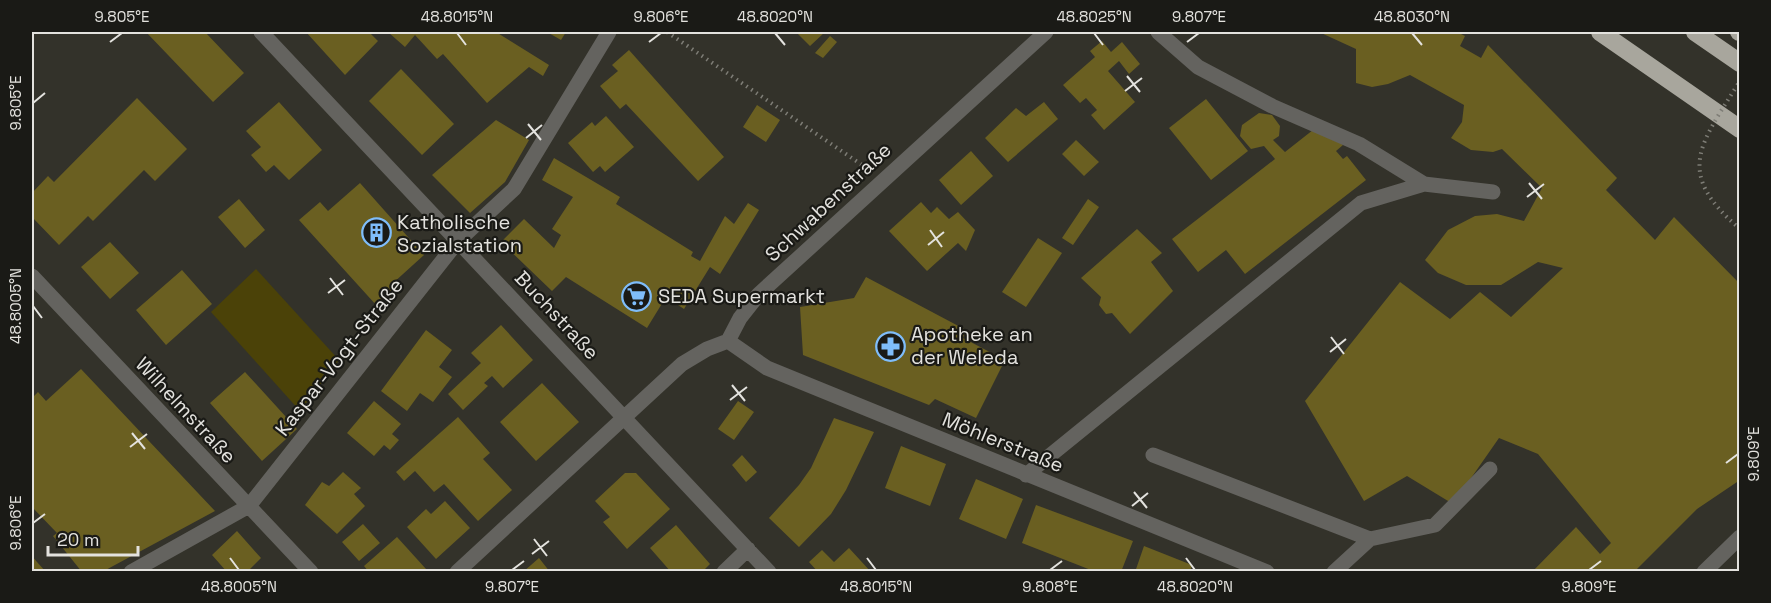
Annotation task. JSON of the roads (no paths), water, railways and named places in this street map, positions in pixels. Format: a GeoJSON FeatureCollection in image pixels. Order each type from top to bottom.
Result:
{"type":"FeatureCollection","features":[{"type":"Feature","properties":{"kind":"highway"},"geometry":{"type":"LineString","coordinates":[[1600,32],[1740,129]]}},
{"type":"Feature","properties":{"kind":"highway"},"geometry":{"type":"LineString","coordinates":[[1695,32],[1740,63]]}},
{"type":"Feature","properties":{"kind":"street","name":"Buchstraße"},"geometry":{"type":"LineString","coordinates":[[261,32],[769,572]]}},
{"type":"Feature","properties":{"kind":"street","name":"Kaspar-Vogt-Straße"},"geometry":{"type":"LineString","coordinates":[[249,506],[458,241],[514,189],[609,32]]}},
{"type":"Feature","properties":{"kind":"street","name":"Schwabenstraße"},"geometry":{"type":"LineString","coordinates":[[728,341],[740,318],[759,294],[1046,32]]}},
{"type":"Feature","properties":{"kind":"street"},"geometry":{"type":"LineString","coordinates":[[1158,32],[1198,67],[1272,106],[1359,144],[1424,184]]}},
{"type":"Feature","properties":{"kind":"street"},"geometry":{"type":"LineString","coordinates":[[1026,475],[1360,203],[1424,184],[1493,192]]}},
{"type":"Feature","properties":{"kind":"street","name":"Wilhelmstraße"},"geometry":{"type":"LineString","coordinates":[[32,276],[311,572]]}},
{"type":"Feature","properties":{"kind":"street"},"geometry":{"type":"LineString","coordinates":[[457,572],[682,364],[706,349],[728,341]]}},
{"type":"Feature","properties":{"kind":"street","name":"Möhlerstraße"},"geometry":{"type":"LineString","coordinates":[[728,341],[767,368],[1267,572]]}},
{"type":"Feature","properties":{"kind":"street"},"geometry":{"type":"LineString","coordinates":[[1153,455],[1370,539]]}},
{"type":"Feature","properties":{"kind":"street"},"geometry":{"type":"LineString","coordinates":[[1334,572],[1370,539],[1435,525],[1490,469]]}},
{"type":"Feature","properties":{"kind":"street"},"geometry":{"type":"LineString","coordinates":[[131,572],[249,506]]}},
{"type":"Feature","properties":{"kind":"street"},"geometry":{"type":"LineString","coordinates":[[1704,572],[1740,537]]}},
{"type":"Feature","properties":{"kind":"street"},"geometry":{"type":"LineString","coordinates":[[724,572],[748,549]]}},
{"type":"Feature","properties":{"kind":"place","name":"Katholische Sozialstation"},"geometry":{"type":"Point","coordinates":[376,233]}},
{"type":"Feature","properties":{"kind":"place","name":"SEDA Supermarkt"},"geometry":{"type":"Point","coordinates":[637,296]}},
{"type":"Feature","properties":{"kind":"place","name":"Apotheke an der Weleda"},"geometry":{"type":"Point","coordinates":[890,346]}}]}
